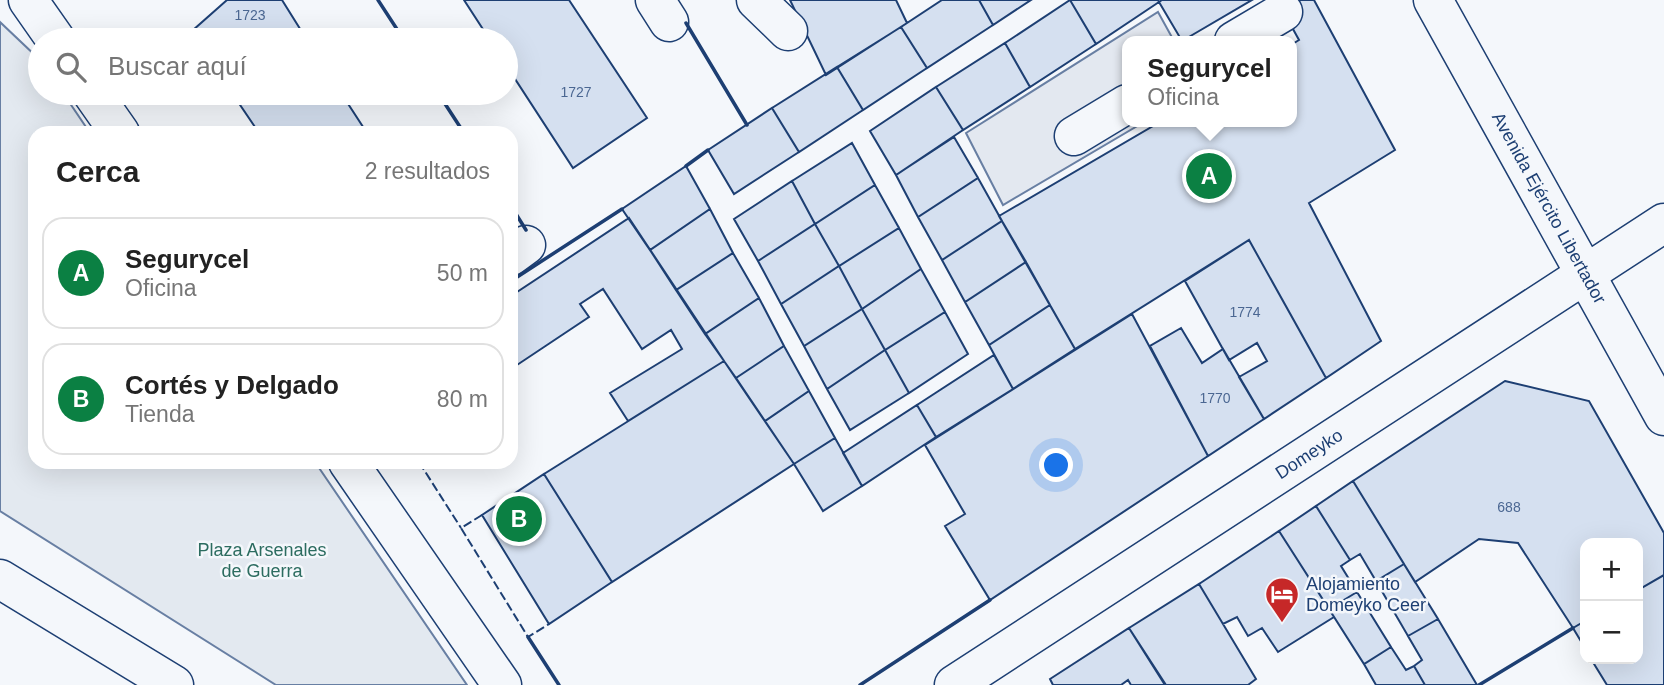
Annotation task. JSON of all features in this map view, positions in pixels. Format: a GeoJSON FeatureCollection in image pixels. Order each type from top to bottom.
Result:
{"type":"FeatureCollection","features":[{"type":"Feature","properties":{"kind":"street"},"geometry":{"type":"LineString","coordinates":[[756,0],[788,30]]}},
{"type":"Feature","properties":{"kind":"street","name":"Avenida Ejército Libertador"},"geometry":{"type":"LineString","coordinates":[[1433,0],[1664,416]]}},
{"type":"Feature","properties":{"kind":"street"},"geometry":{"type":"LineString","coordinates":[[30,1],[48,28]]}},
{"type":"Feature","properties":{"kind":"street"},"geometry":{"type":"LineString","coordinates":[[1242,36],[1283,12]]}},
{"type":"Feature","properties":{"kind":"street"},"geometry":{"type":"LineString","coordinates":[[100,105],[115,126]]}},
{"type":"Feature","properties":{"kind":"street"},"geometry":{"type":"LineString","coordinates":[[1074,136],[1122,107]]}},
{"type":"Feature","properties":{"kind":"street","name":"Domeyko"},"geometry":{"type":"LineString","coordinates":[[954,685],[1664,223]]}},
{"type":"Feature","properties":{"kind":"street"},"geometry":{"type":"LineString","coordinates":[[353,469],[502,685]]}},
{"type":"Feature","properties":{"kind":"street"},"geometry":{"type":"LineString","coordinates":[[0,579],[174,685]]}},
{"type":"Feature","properties":{"kind":"green space","name":"Plaza Arsenales de Guerra"},"geometry":{"type":"Polygon","coordinates":[[[0,22],[28,49],[28,105],[71,105],[85,126],[28,126],[28,469],[320,469],[467,685],[276,685],[0,511],[0,22]]]}},
{"type":"Feature","properties":{"kind":"shaded area"},"geometry":{"type":"Polygon","coordinates":[[[1158,12],[1171,36],[1122,36],[1122,127],[1136,127],[1003,205],[966,133],[1158,12]]]}},
{"type":"Feature","properties":{"kind":"building"},"geometry":{"type":"Polygon","coordinates":[[[227,0],[282,0],[300,28],[195,28],[227,0]]]}},
{"type":"Feature","properties":{"kind":"building"},"geometry":{"type":"Polygon","coordinates":[[[464,0],[569,0],[647,118],[573,168],[518,83],[518,28],[482,28],[464,0]]]}},
{"type":"Feature","properties":{"kind":"building"},"geometry":{"type":"Polygon","coordinates":[[[790,0],[896,0],[907,23],[826,75],[790,0]]]}},
{"type":"Feature","properties":{"kind":"building"},"geometry":{"type":"Polygon","coordinates":[[[942,0],[979,0],[993,25],[927,68],[901,27],[942,0]]]}},
{"type":"Feature","properties":{"kind":"building"},"geometry":{"type":"Polygon","coordinates":[[[979,0],[1031,0],[993,25],[979,0]]]}},
{"type":"Feature","properties":{"kind":"building"},"geometry":{"type":"Polygon","coordinates":[[[1070,0],[1158,0],[1159,2],[1096,44],[1070,0]]]}},
{"type":"Feature","properties":{"kind":"building"},"geometry":{"type":"Polygon","coordinates":[[[1070,0],[1096,44],[1030,87],[1005,43],[1070,0]]]}},
{"type":"Feature","properties":{"kind":"building"},"geometry":{"type":"Polygon","coordinates":[[[1252,0],[1191,36],[1179,36],[1159,2],[1252,0]]]}},
{"type":"Feature","properties":{"kind":"building"},"geometry":{"type":"Polygon","coordinates":[[[1277,0],[1314,0],[1395,150],[1309,203],[1381,341],[1326,378],[1249,240],[1075,349],[999,216],[1151,127],[1297,127],[1299,40],[1277,0]]]}},
{"type":"Feature","properties":{"kind":"building"},"geometry":{"type":"Polygon","coordinates":[[[901,27],[927,68],[863,110],[837,67],[901,27]]]}},
{"type":"Feature","properties":{"kind":"building"},"geometry":{"type":"Polygon","coordinates":[[[1005,43],[1030,87],[963,130],[936,87],[1005,43]]]}},
{"type":"Feature","properties":{"kind":"building"},"geometry":{"type":"Polygon","coordinates":[[[837,67],[863,110],[799,152],[772,108],[837,67]]]}},
{"type":"Feature","properties":{"kind":"building"},"geometry":{"type":"Polygon","coordinates":[[[936,87],[963,130],[896,175],[870,131],[936,87]]]}},
{"type":"Feature","properties":{"kind":"building"},"geometry":{"type":"Polygon","coordinates":[[[240,105],[349,105],[362,126],[254,126],[240,105]]]}},
{"type":"Feature","properties":{"kind":"building"},"geometry":{"type":"Polygon","coordinates":[[[772,108],[799,152],[734,194],[708,150],[772,108]]]}},
{"type":"Feature","properties":{"kind":"building"},"geometry":{"type":"Polygon","coordinates":[[[954,137],[978,178],[918,217],[896,175],[954,137]]]}},
{"type":"Feature","properties":{"kind":"building"},"geometry":{"type":"Polygon","coordinates":[[[852,143],[875,185],[815,224],[792,181],[852,143]]]}},
{"type":"Feature","properties":{"kind":"building"},"geometry":{"type":"Polygon","coordinates":[[[686,166],[710,209],[650,250],[622,209],[686,166]]]}},
{"type":"Feature","properties":{"kind":"building"},"geometry":{"type":"Polygon","coordinates":[[[978,178],[1002,221],[942,260],[918,217],[978,178]]]}},
{"type":"Feature","properties":{"kind":"building"},"geometry":{"type":"Polygon","coordinates":[[[792,181],[815,224],[758,261],[734,219],[792,181]]]}},
{"type":"Feature","properties":{"kind":"building"},"geometry":{"type":"Polygon","coordinates":[[[875,185],[899,228],[839,266],[815,224],[875,185]]]}},
{"type":"Feature","properties":{"kind":"building"},"geometry":{"type":"Polygon","coordinates":[[[710,209],[733,253],[676,290],[650,250],[710,209]]]}},
{"type":"Feature","properties":{"kind":"building"},"geometry":{"type":"Polygon","coordinates":[[[629,218],[724,361],[628,421],[610,393],[682,349],[671,330],[642,349],[603,289],[580,304],[589,317],[518,364],[518,291],[629,218]]]}},
{"type":"Feature","properties":{"kind":"building"},"geometry":{"type":"Polygon","coordinates":[[[1002,221],[1026,262],[965,302],[942,260],[1002,221]]]}},
{"type":"Feature","properties":{"kind":"building"},"geometry":{"type":"Polygon","coordinates":[[[815,224],[839,266],[781,304],[758,261],[815,224]]]}},
{"type":"Feature","properties":{"kind":"building"},"geometry":{"type":"Polygon","coordinates":[[[899,228],[921,269],[862,309],[839,266],[899,228]]]}},
{"type":"Feature","properties":{"kind":"building"},"geometry":{"type":"Polygon","coordinates":[[[1249,240],[1326,378],[1264,419],[1239,377],[1267,361],[1257,343],[1229,360],[1185,281],[1249,240]]]}},
{"type":"Feature","properties":{"kind":"building"},"geometry":{"type":"Polygon","coordinates":[[[733,253],[759,298],[705,334],[676,290],[733,253]]]}},
{"type":"Feature","properties":{"kind":"building"},"geometry":{"type":"Polygon","coordinates":[[[1026,262],[1050,305],[989,345],[965,302],[1026,262]]]}},
{"type":"Feature","properties":{"kind":"building"},"geometry":{"type":"Polygon","coordinates":[[[839,266],[862,309],[804,346],[781,304],[839,266]]]}},
{"type":"Feature","properties":{"kind":"building"},"geometry":{"type":"Polygon","coordinates":[[[921,269],[945,312],[885,350],[862,309],[921,269]]]}},
{"type":"Feature","properties":{"kind":"building"},"geometry":{"type":"Polygon","coordinates":[[[759,298],[784,346],[736,378],[705,334],[759,298]]]}},
{"type":"Feature","properties":{"kind":"building"},"geometry":{"type":"Polygon","coordinates":[[[1050,305],[1075,349],[1013,389],[989,345],[1050,305]]]}},
{"type":"Feature","properties":{"kind":"building"},"geometry":{"type":"Polygon","coordinates":[[[862,309],[885,350],[827,389],[804,346],[862,309]]]}},
{"type":"Feature","properties":{"kind":"building"},"geometry":{"type":"Polygon","coordinates":[[[945,312],[968,354],[909,393],[885,350],[945,312]]]}},
{"type":"Feature","properties":{"kind":"building"},"geometry":{"type":"Polygon","coordinates":[[[1132,314],[1208,456],[990,600],[945,526],[965,514],[925,445],[1132,314]]]}},
{"type":"Feature","properties":{"kind":"building"},"geometry":{"type":"Polygon","coordinates":[[[1181,328],[1202,363],[1223,349],[1264,419],[1208,456],[1150,346],[1181,328]]]}},
{"type":"Feature","properties":{"kind":"building"},"geometry":{"type":"Polygon","coordinates":[[[784,346],[809,391],[765,421],[736,378],[784,346]]]}},
{"type":"Feature","properties":{"kind":"building"},"geometry":{"type":"Polygon","coordinates":[[[885,350],[909,393],[850,430],[827,389],[885,350]]]}},
{"type":"Feature","properties":{"kind":"building"},"geometry":{"type":"Polygon","coordinates":[[[994,355],[1013,389],[936,437],[917,405],[994,355]]]}},
{"type":"Feature","properties":{"kind":"building"},"geometry":{"type":"Polygon","coordinates":[[[724,361],[794,464],[612,582],[544,474],[724,361]]]}},
{"type":"Feature","properties":{"kind":"building"},"geometry":{"type":"Polygon","coordinates":[[[1505,381],[1589,401],[1664,533],[1664,575],[1643,587],[1643,538],[1580,538],[1580,624],[1573,628],[1518,543],[1479,539],[1415,582],[1353,481],[1505,381]]]}},
{"type":"Feature","properties":{"kind":"building"},"geometry":{"type":"Polygon","coordinates":[[[809,391],[835,438],[794,464],[765,421],[809,391]]]}},
{"type":"Feature","properties":{"kind":"building"},"geometry":{"type":"Polygon","coordinates":[[[917,405],[936,437],[862,486],[843,453],[917,405]]]}},
{"type":"Feature","properties":{"kind":"building"},"geometry":{"type":"Polygon","coordinates":[[[835,438],[862,486],[823,511],[794,464],[835,438]]]}},
{"type":"Feature","properties":{"kind":"building"},"geometry":{"type":"Polygon","coordinates":[[[544,474],[612,582],[549,624],[482,515],[544,474]]]}},
{"type":"Feature","properties":{"kind":"building"},"geometry":{"type":"Polygon","coordinates":[[[1353,481],[1404,564],[1376,581],[1360,554],[1350,560],[1316,506],[1353,481]]]}},
{"type":"Feature","properties":{"kind":"building"},"geometry":{"type":"Polygon","coordinates":[[[1316,506],[1350,560],[1341,566],[1357,592],[1329,609],[1279,531],[1316,506]]]}},
{"type":"Feature","properties":{"kind":"building"},"geometry":{"type":"Polygon","coordinates":[[[1279,531],[1334,617],[1278,652],[1262,628],[1248,636],[1237,617],[1223,624],[1199,584],[1279,531]]]}},
{"type":"Feature","properties":{"kind":"building"},"geometry":{"type":"Polygon","coordinates":[[[1404,564],[1438,619],[1408,636],[1376,581],[1404,564]]]}},
{"type":"Feature","properties":{"kind":"building"},"geometry":{"type":"Polygon","coordinates":[[[1664,575],[1664,685],[1607,685],[1594,664],[1643,664],[1643,587],[1664,575]]]}},
{"type":"Feature","properties":{"kind":"building"},"geometry":{"type":"Polygon","coordinates":[[[1199,584],[1256,679],[1248,685],[1165,685],[1129,628],[1199,584]]]}},
{"type":"Feature","properties":{"kind":"building"},"geometry":{"type":"Polygon","coordinates":[[[1357,592],[1391,647],[1364,664],[1329,609],[1357,592]]]}},
{"type":"Feature","properties":{"kind":"building"},"geometry":{"type":"Polygon","coordinates":[[[1438,619],[1477,685],[1425,685],[1414,666],[1422,660],[1408,636],[1438,619]]]}},
{"type":"Feature","properties":{"kind":"building"},"geometry":{"type":"Polygon","coordinates":[[[1580,624],[1580,640],[1573,628],[1580,624]]]}},
{"type":"Feature","properties":{"kind":"building"},"geometry":{"type":"Polygon","coordinates":[[[1129,628],[1166,685],[1131,685],[1128,680],[1121,685],[1053,685],[1050,679],[1129,628]]]}},
{"type":"Feature","properties":{"kind":"building"},"geometry":{"type":"Polygon","coordinates":[[[1391,647],[1406,670],[1414,666],[1425,685],[1376,685],[1364,664],[1391,647]]]}},
{"type":"Feature","properties":{"kind":"fence"},"geometry":{"type":"LineString","coordinates":[[423,469],[461,528]]}},
{"type":"Feature","properties":{"kind":"fence"},"geometry":{"type":"LineString","coordinates":[[482,515],[461,528],[528,637],[549,624]]}},
{"type":"Feature","properties":{"kind":"wall"},"geometry":{"type":"LineString","coordinates":[[378,0],[396,28]]}},
{"type":"Feature","properties":{"kind":"wall"},"geometry":{"type":"LineString","coordinates":[[686,23],[747,125]]}},
{"type":"Feature","properties":{"kind":"wall"},"geometry":{"type":"LineString","coordinates":[[446,105],[459,126]]}},
{"type":"Feature","properties":{"kind":"wall"},"geometry":{"type":"LineString","coordinates":[[686,166],[708,150]]}},
{"type":"Feature","properties":{"kind":"wall"},"geometry":{"type":"LineString","coordinates":[[518,276],[622,209]]}},
{"type":"Feature","properties":{"kind":"wall"},"geometry":{"type":"LineString","coordinates":[[518,217],[526,230]]}},
{"type":"Feature","properties":{"kind":"wall"},"geometry":{"type":"LineString","coordinates":[[860,685],[990,600]]}},
{"type":"Feature","properties":{"kind":"wall"},"geometry":{"type":"LineString","coordinates":[[1479,685],[1573,628]]}},
{"type":"Feature","properties":{"kind":"wall"},"geometry":{"type":"LineString","coordinates":[[528,637],[559,685]]}},
{"type":"Feature","properties":{"kind":"place","name":"Segurycel"},"geometry":{"type":"Point","coordinates":[1209,176]}},
{"type":"Feature","properties":{"kind":"place","name":"Cortés y Delgado"},"geometry":{"type":"Point","coordinates":[519,519]}},
{"type":"Feature","properties":{"kind":"place","name":"Alojamiento Domeyko Ceer"},"geometry":{"type":"Point","coordinates":[1282,624]}}]}
